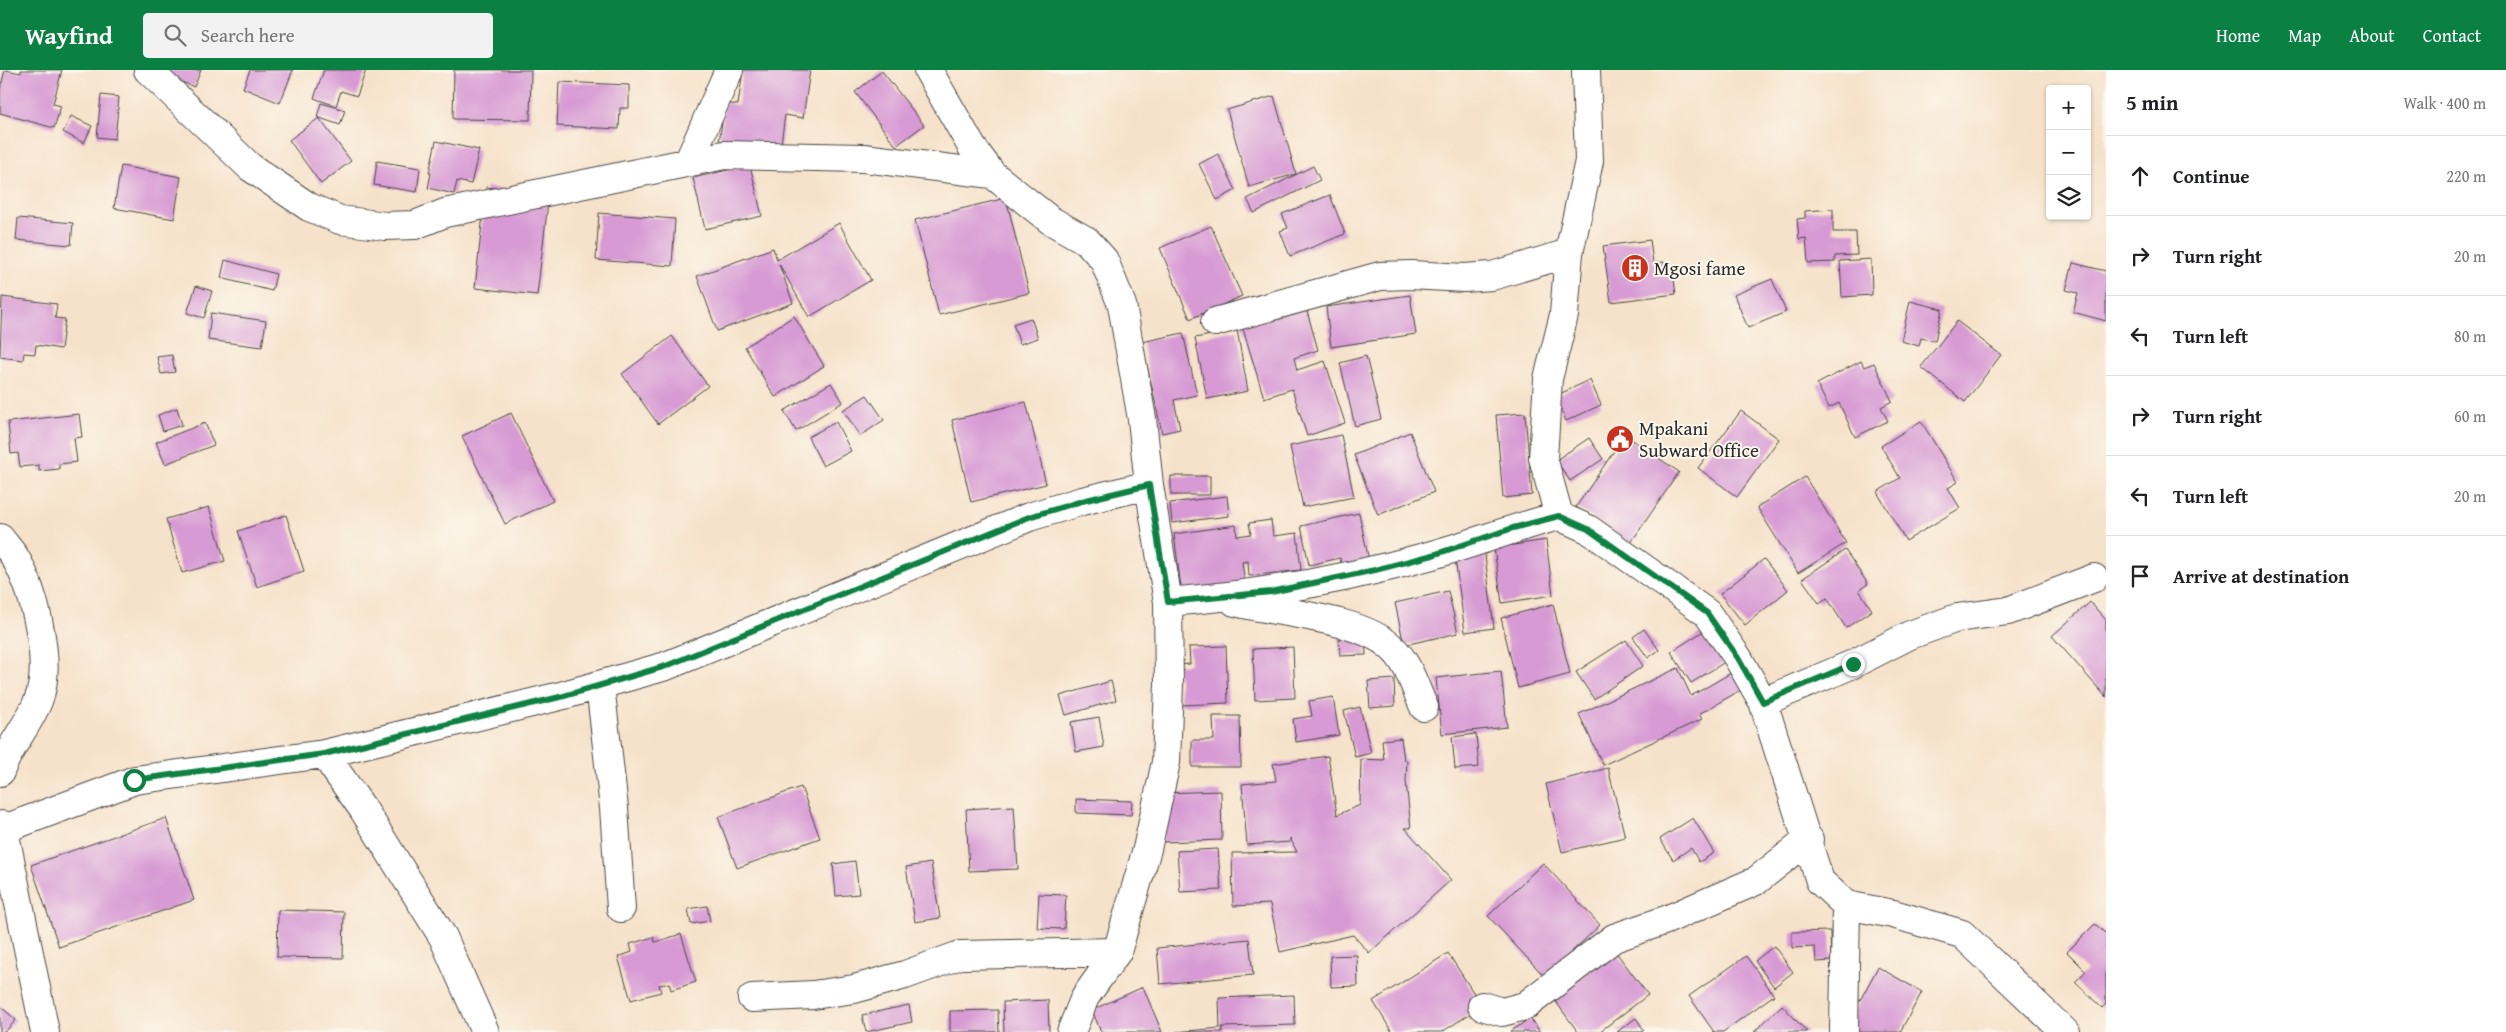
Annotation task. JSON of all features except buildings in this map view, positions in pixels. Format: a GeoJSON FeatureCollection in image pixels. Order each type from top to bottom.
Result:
{"type":"FeatureCollection","features":[{"type":"Feature","properties":{"kind":"street"},"geometry":{"type":"LineString","coordinates":[[148,70],[250,167],[309,207],[340,220],[385,226],[415,225],[445,213],[724,155],[864,158],[992,174]]}},
{"type":"Feature","properties":{"kind":"street"},"geometry":{"type":"LineString","coordinates":[[688,163],[729,70]]}},
{"type":"Feature","properties":{"kind":"street"},"geometry":{"type":"LineString","coordinates":[[928,70],[972,147],[992,174],[1050,220],[1087,240],[1104,260],[1122,305],[1134,366],[1149,485],[1168,602],[1169,684],[1166,762],[1147,849],[1117,952],[1086,997],[1071,1032]]}},
{"type":"Feature","properties":{"kind":"street"},"geometry":{"type":"LineString","coordinates":[[1559,516],[1543,458],[1548,379],[1564,315],[1569,252],[1589,161],[1586,70]]}},
{"type":"Feature","properties":{"kind":"street"},"geometry":{"type":"LineString","coordinates":[[1215,322],[1269,305],[1380,276],[1411,275],[1464,278],[1492,276],[1569,252]]}},
{"type":"Feature","properties":{"kind":"street"},"geometry":{"type":"LineString","coordinates":[[45,1032],[1,830],[134,780],[324,754],[600,685],[666,666],[1029,517],[1082,501],[1149,485]]}},
{"type":"Feature","properties":{"kind":"street"},"geometry":{"type":"LineString","coordinates":[[1168,602],[1271,592],[1375,570],[1433,555],[1513,528],[1559,516],[1588,529],[1707,613],[1738,658],[1763,702],[1809,840],[1820,881],[1846,905],[1893,914],[1962,934],[2065,1032]]}},
{"type":"Feature","properties":{"kind":"street"},"geometry":{"type":"LineString","coordinates":[[0,538],[16,559],[31,597],[43,648],[43,672],[39,699],[23,731],[2,760]]}},
{"type":"Feature","properties":{"kind":"street"},"geometry":{"type":"LineString","coordinates":[[1763,702],[1853,664],[1929,628],[1957,618],[2008,611],[2094,578]]}},
{"type":"Feature","properties":{"kind":"street"},"geometry":{"type":"LineString","coordinates":[[1219,598],[1267,610],[1329,621],[1374,634],[1392,647],[1402,660],[1424,707]]}},
{"type":"Feature","properties":{"kind":"street"},"geometry":{"type":"LineString","coordinates":[[600,685],[614,808],[621,908]]}},
{"type":"Feature","properties":{"kind":"street"},"geometry":{"type":"LineString","coordinates":[[324,754],[363,809],[443,937],[484,1032]]}},
{"type":"Feature","properties":{"kind":"street"},"geometry":{"type":"LineString","coordinates":[[1482,1006],[1502,1012],[1525,1006],[1614,938],[1666,920],[1756,881],[1809,840]]}},
{"type":"Feature","properties":{"kind":"street"},"geometry":{"type":"LineString","coordinates":[[1844,1032],[1846,905]]}},
{"type":"Feature","properties":{"kind":"street"},"geometry":{"type":"LineString","coordinates":[[752,998],[813,995],[854,989],[905,975],[960,956],[1117,952]]}},
{"type":"Feature","properties":{"kind":"place","name":"Mgosi fame"},"geometry":{"type":"Point","coordinates":[1635,268]}},
{"type":"Feature","properties":{"kind":"place","name":"Mpakani Subward Office"},"geometry":{"type":"Point","coordinates":[1620,439]}},
{"type":"Feature","properties":{"kind":"route"},"geometry":{"type":"LineString","coordinates":[[134,780],[324,754],[564,696],[666,666],[1029,517],[1082,501],[1149,485],[1168,602],[1271,592],[1375,570],[1433,555],[1513,528],[1559,516],[1588,529],[1616,551],[1707,613],[1738,658],[1763,702],[1853,664]]}}]}
